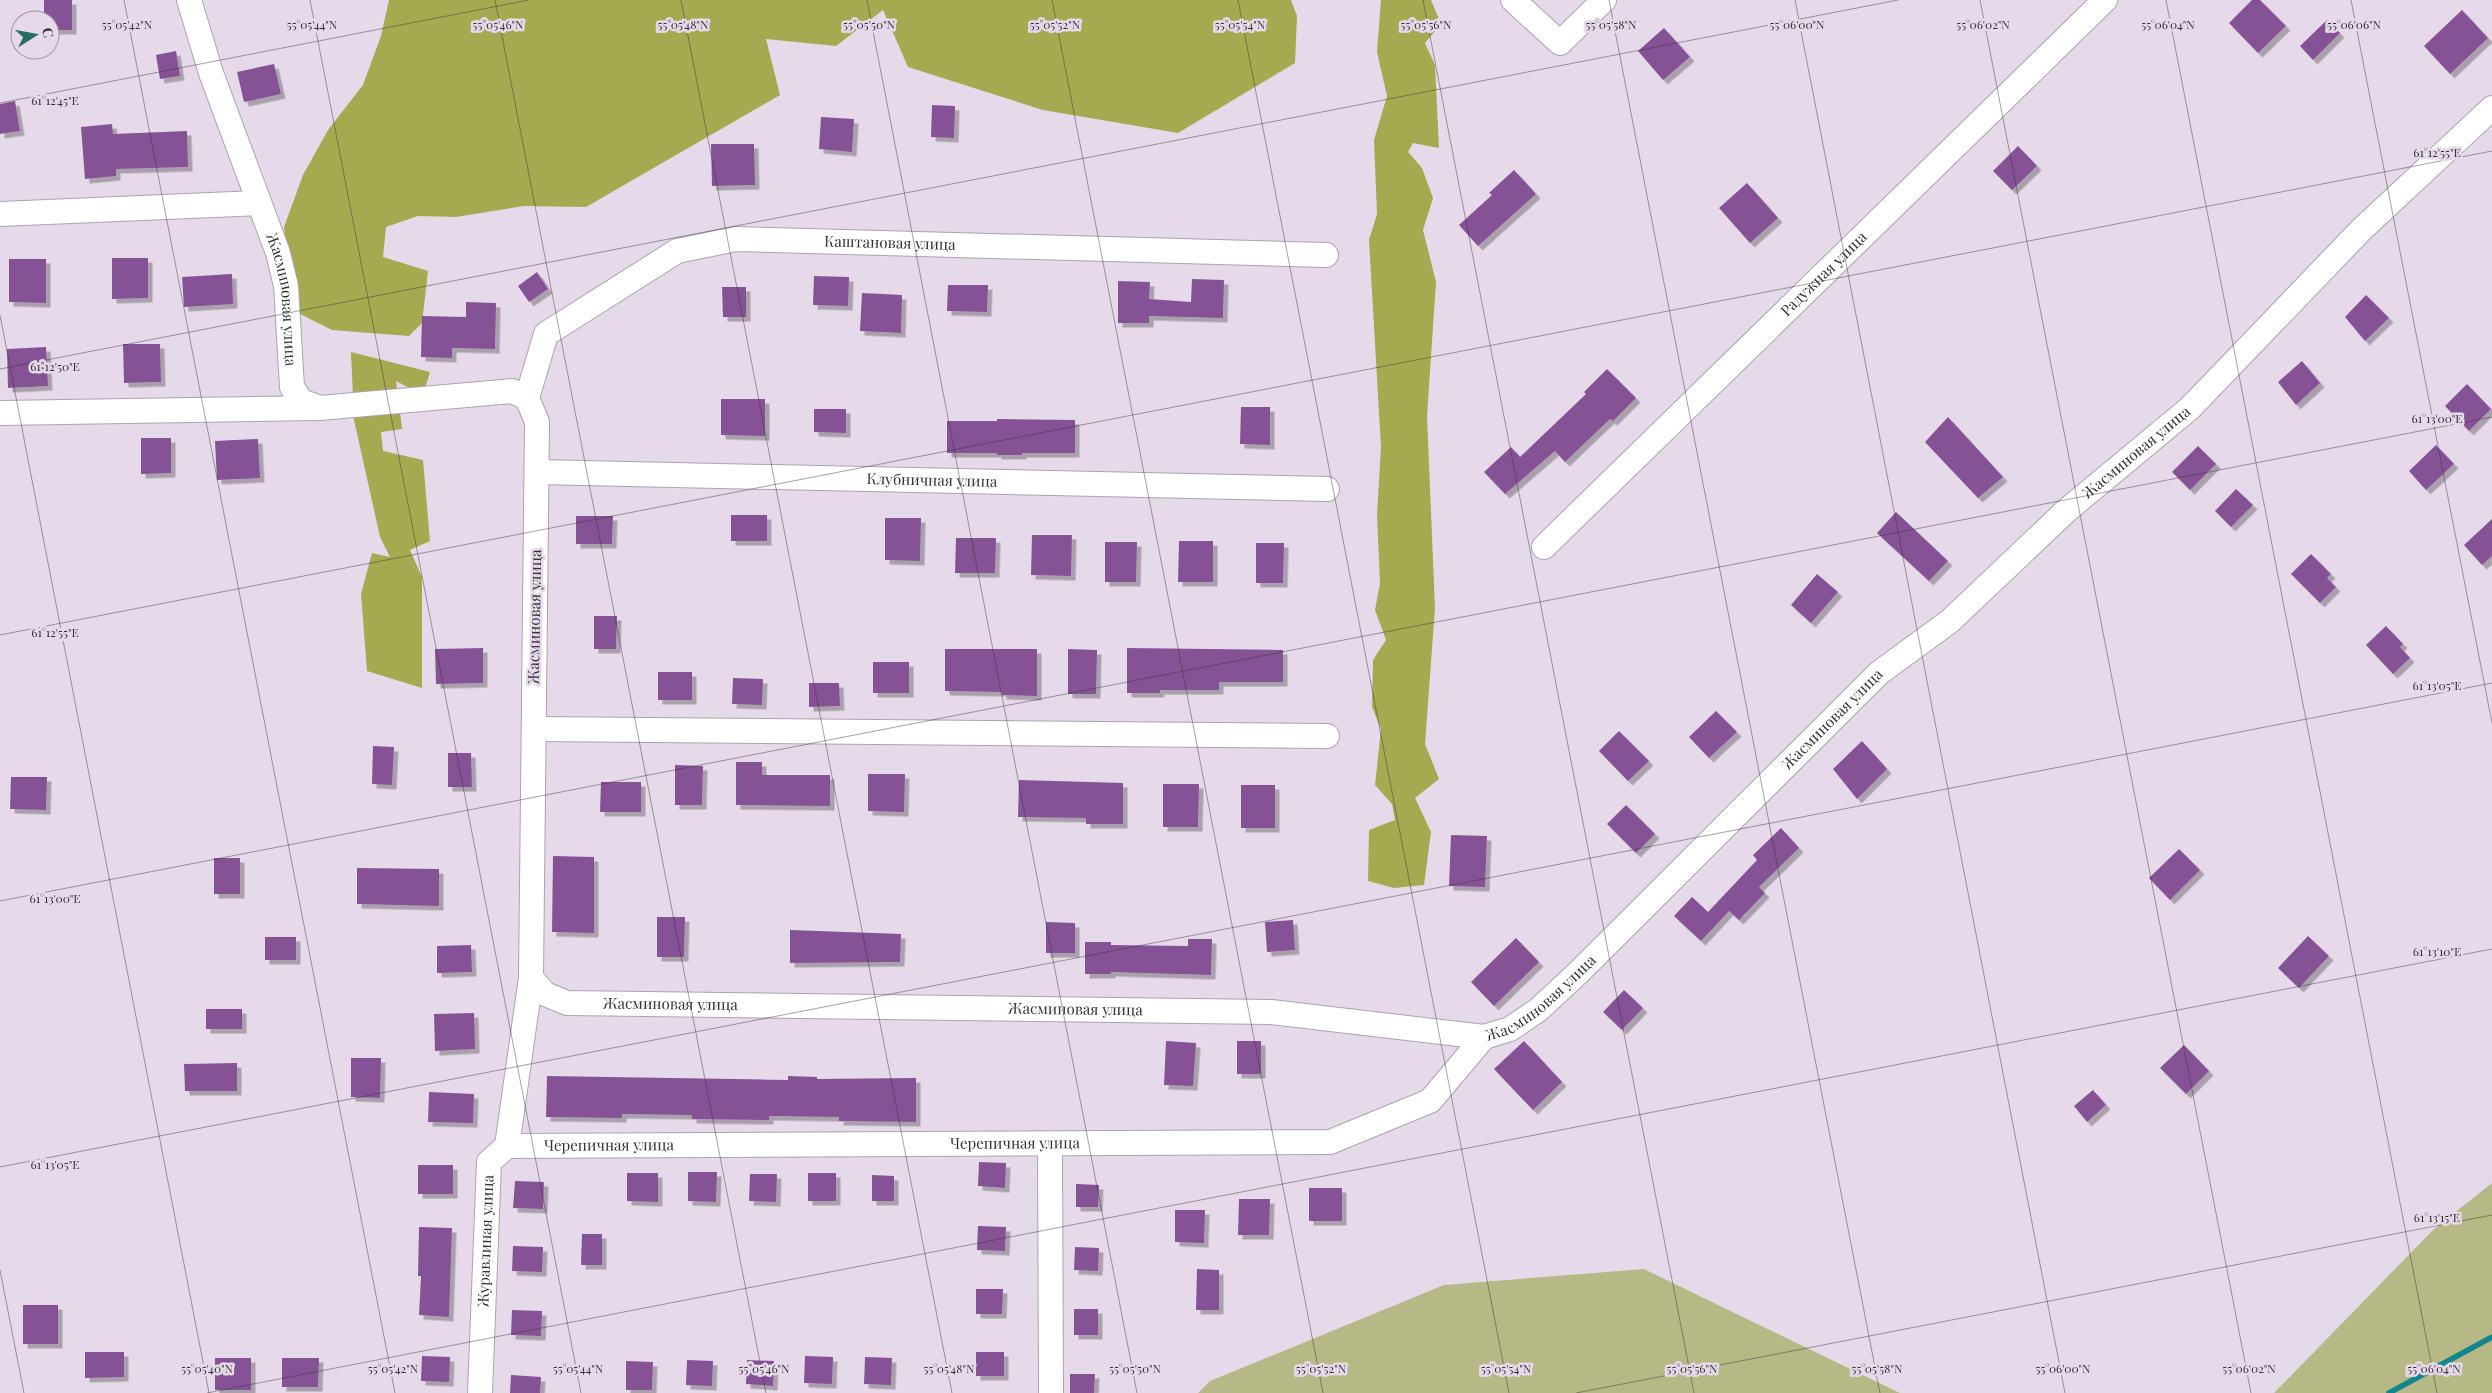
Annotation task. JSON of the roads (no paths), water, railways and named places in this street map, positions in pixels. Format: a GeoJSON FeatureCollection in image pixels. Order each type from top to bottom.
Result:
{"type":"FeatureCollection","features":[{"type":"Feature","properties":{"kind":"street","name":"Жасминовая улица"},"geometry":{"type":"LineString","coordinates":[[188,0],[211,73],[278,253],[286,286],[292,387],[301,401],[320,408]]}},
{"type":"Feature","properties":{"kind":"street"},"geometry":{"type":"LineString","coordinates":[[1513,0],[1560,43],[1604,0]]}},
{"type":"Feature","properties":{"kind":"street","name":"Радужная улица"},"geometry":{"type":"LineString","coordinates":[[1544,547],[2105,0]]}},
{"type":"Feature","properties":{"kind":"street","name":"Жасминовая улица"},"geometry":{"type":"LineString","coordinates":[[527,398],[537,422],[530,978],[545,994],[568,1003],[1272,1012],[1484,1037],[1510,1029],[1538,1010],[1879,673],[1950,621],[2066,511],[2190,408],[2361,230],[2492,108]]}},
{"type":"Feature","properties":{"kind":"street"},"geometry":{"type":"LineString","coordinates":[[0,214],[259,203]]}},
{"type":"Feature","properties":{"kind":"street","name":"Каштановая улица"},"geometry":{"type":"LineString","coordinates":[[527,398],[546,334],[678,251],[736,239],[1326,255]]}},
{"type":"Feature","properties":{"kind":"street"},"geometry":{"type":"LineString","coordinates":[[0,413],[320,408],[512,391],[527,398]]}},
{"type":"Feature","properties":{"kind":"street","name":"Клубничная улица"},"geometry":{"type":"LineString","coordinates":[[537,472],[1327,489]]}},
{"type":"Feature","properties":{"kind":"street"},"geometry":{"type":"LineString","coordinates":[[534,729],[1327,736]]}},
{"type":"Feature","properties":{"kind":"street"},"geometry":{"type":"LineString","coordinates":[[507,1146],[530,978]]}},
{"type":"Feature","properties":{"kind":"street","name":"Черепичная улица"},"geometry":{"type":"LineString","coordinates":[[507,1146],[1330,1142],[1430,1101],[1484,1037]]}},
{"type":"Feature","properties":{"kind":"street"},"geometry":{"type":"LineString","coordinates":[[1050,1144],[1051,1393]]}},
{"type":"Feature","properties":{"kind":"street","name":"Журавлиная улица"},"geometry":{"type":"LineString","coordinates":[[480,1393],[489,1162],[507,1146]]}},
{"type":"Feature","properties":{"kind":"waterway"},"geometry":{"type":"LineString","coordinates":[[2389,1393],[2492,1337]]}}]}
